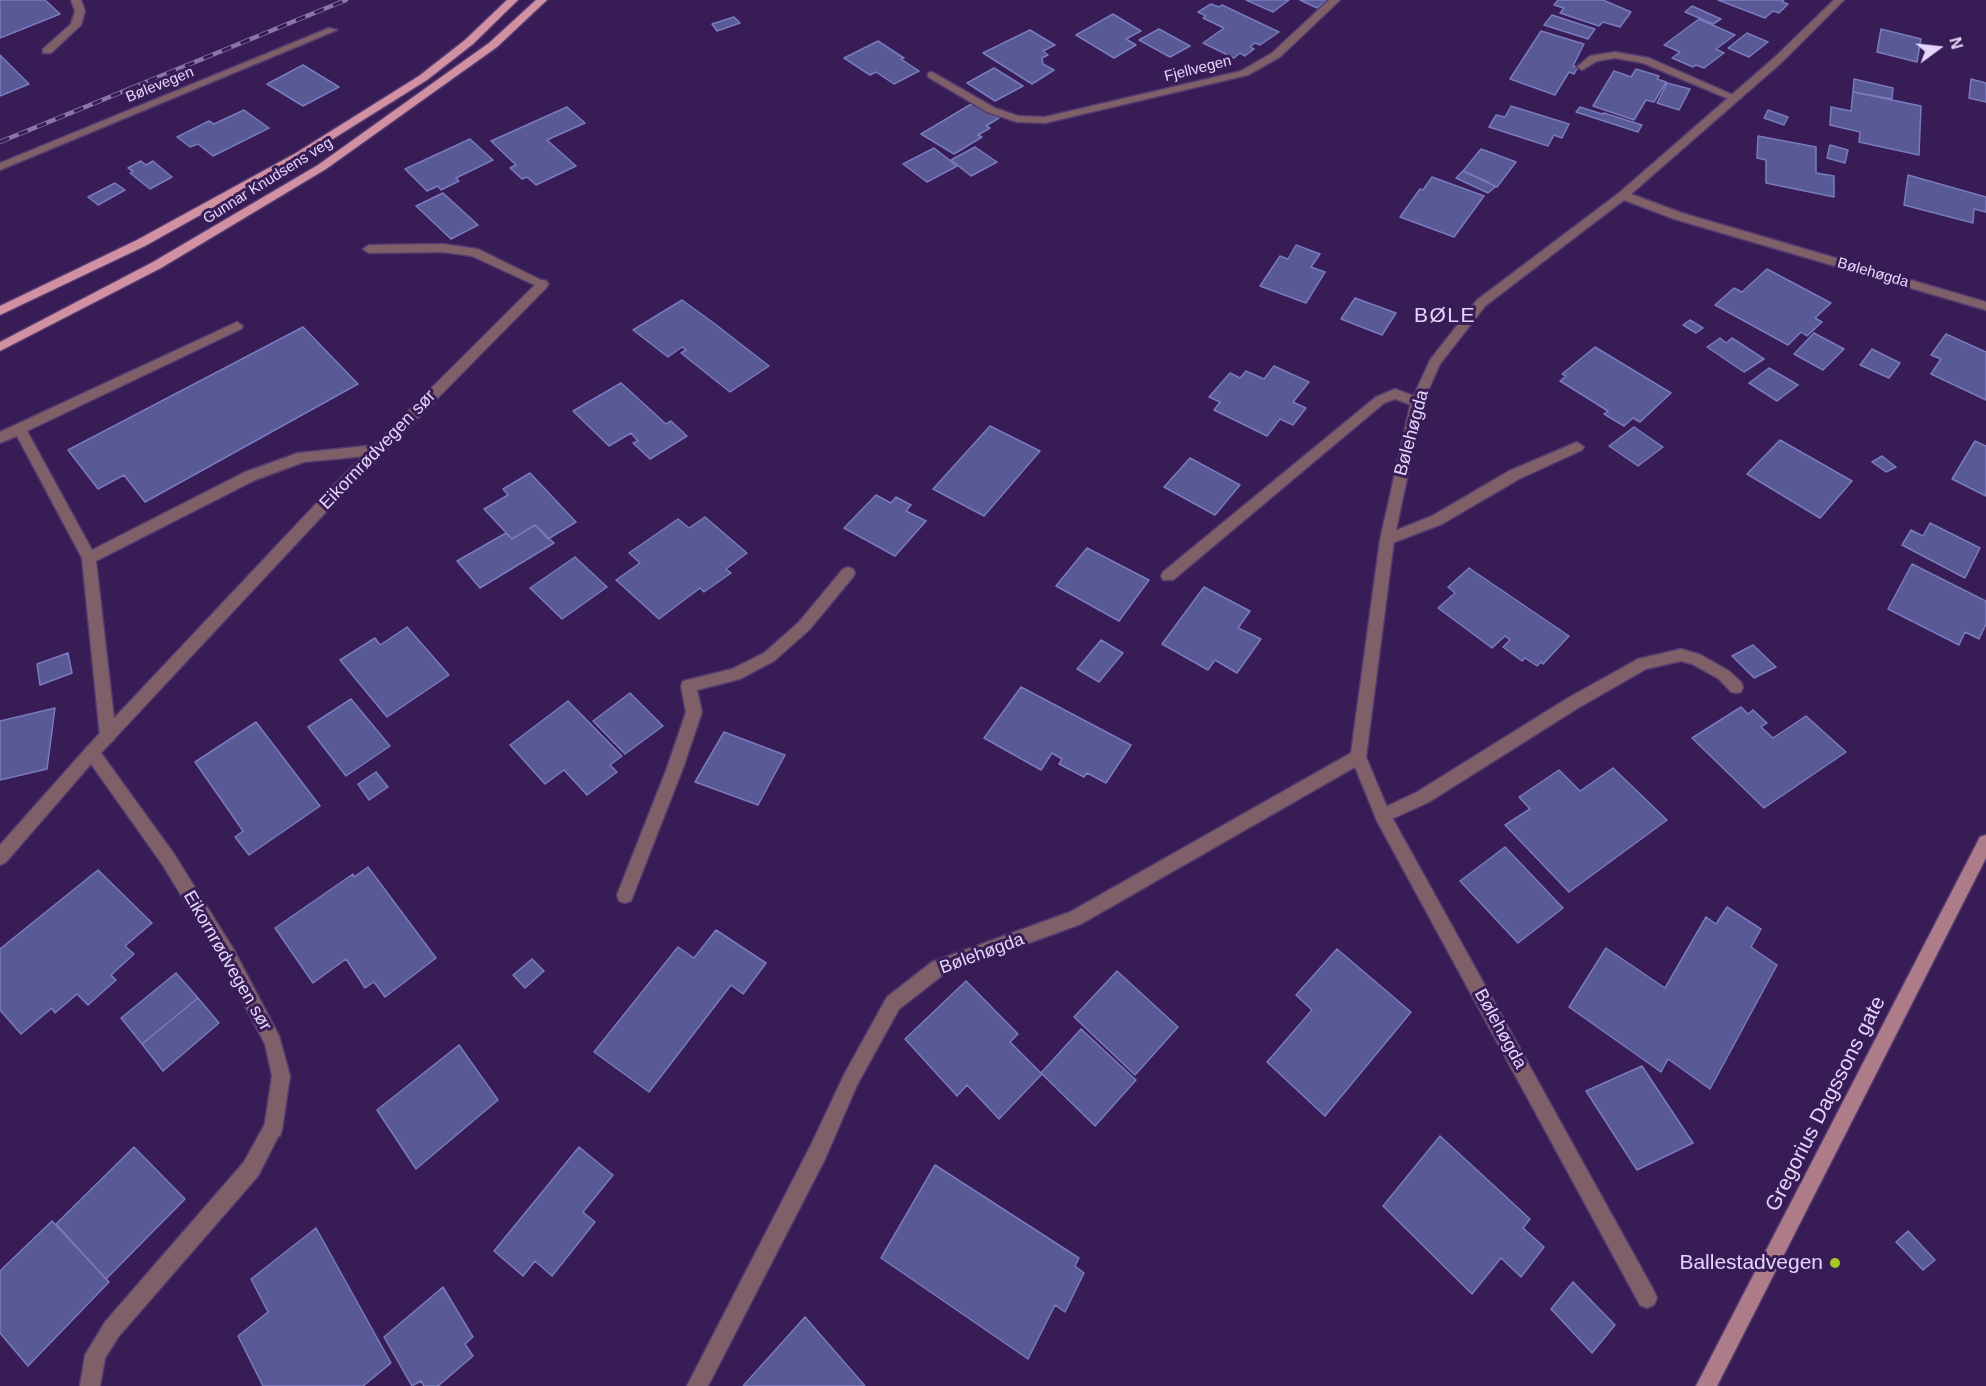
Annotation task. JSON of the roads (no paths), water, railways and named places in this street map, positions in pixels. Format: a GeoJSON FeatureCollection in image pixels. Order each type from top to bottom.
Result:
{"type":"FeatureCollection","features":[{"type":"Feature","properties":{"kind":"main road","name":"Gunnar Knudsens veg"},"geometry":{"type":"LineString","coordinates":[[0,311],[141,243],[300,155],[423,78],[501,14],[513,0]]}},
{"type":"Feature","properties":{"kind":"main road","name":"Gunnar Knudsens veg"},"geometry":{"type":"LineString","coordinates":[[0,347],[157,266],[322,167],[493,45],[542,0]]}},
{"type":"Feature","properties":{"kind":"street"},"geometry":{"type":"LineString","coordinates":[[47,51],[76,25],[80,11],[76,0]]}},
{"type":"Feature","properties":{"kind":"street","name":"Fjellvegen"},"geometry":{"type":"LineString","coordinates":[[932,75],[991,110],[1017,119],[1045,120],[1244,73],[1276,55],[1335,0]]}},
{"type":"Feature","properties":{"kind":"street","name":"Bølehøgda"},"geometry":{"type":"LineString","coordinates":[[1647,1298],[1383,816],[1358,757],[1387,540],[1417,402],[1434,363],[1481,303],[1623,195],[1778,60],[1839,0]]}},
{"type":"Feature","properties":{"kind":"street","name":"Bølevegen"},"geometry":{"type":"LineString","coordinates":[[0,167],[332,30]]}},
{"type":"Feature","properties":{"kind":"street"},"geometry":{"type":"LineString","coordinates":[[1582,67],[1594,58],[1615,55],[1645,60],[1733,97]]}},
{"type":"Feature","properties":{"kind":"street","name":"Bølehøgda"},"geometry":{"type":"LineString","coordinates":[[1623,195],[1678,216],[1986,306]]}},
{"type":"Feature","properties":{"kind":"street","name":"Eikornrødvegen sør"},"geometry":{"type":"LineString","coordinates":[[0,857],[92,752],[376,450],[543,284],[474,252],[443,248],[369,249]]}},
{"type":"Feature","properties":{"kind":"street"},"geometry":{"type":"LineString","coordinates":[[0,438],[237,326]]}},
{"type":"Feature","properties":{"kind":"street"},"geometry":{"type":"LineString","coordinates":[[1167,576],[1380,400],[1395,393],[1417,402]]}},
{"type":"Feature","properties":{"kind":"street"},"geometry":{"type":"LineString","coordinates":[[20,429],[89,558],[108,736]]}},
{"type":"Feature","properties":{"kind":"street"},"geometry":{"type":"LineString","coordinates":[[1387,540],[1437,520],[1514,475],[1577,447]]}},
{"type":"Feature","properties":{"kind":"street"},"geometry":{"type":"LineString","coordinates":[[89,558],[250,476],[303,457],[376,450]]}},
{"type":"Feature","properties":{"kind":"street"},"geometry":{"type":"LineString","coordinates":[[625,895],[675,768],[694,712],[688,686],[735,675],[769,657],[804,626],[848,573]]}},
{"type":"Feature","properties":{"kind":"street"},"geometry":{"type":"LineString","coordinates":[[1383,816],[1423,797],[1573,703],[1643,663],[1681,655],[1696,659],[1724,675],[1736,687]]}},
{"type":"Feature","properties":{"kind":"street","name":"Eikornrødvegen sør"},"geometry":{"type":"LineString","coordinates":[[90,1386],[95,1355],[112,1329],[251,1169],[273,1129],[281,1076],[273,1042],[228,956],[168,859],[92,752]]}},
{"type":"Feature","properties":{"kind":"street","name":"Bølehøgda"},"geometry":{"type":"LineString","coordinates":[[697,1386],[818,1152],[851,1079],[894,1004],[938,968],[1075,918],[1245,824],[1358,757]]}},
{"type":"Feature","properties":{"kind":"street","name":"Gregorius Dagssons gate"},"geometry":{"type":"LineString","coordinates":[[1706,1386],[1986,842]]}},
{"type":"Feature","properties":{"kind":"railway"},"geometry":{"type":"LineString","coordinates":[[0,142],[346,0]]}},
{"type":"Feature","properties":{"kind":"place","name":"Ballestadvegen"},"geometry":{"type":"Point","coordinates":[1835,1263]}},
{"type":"Feature","properties":{"kind":"district","name":"BØLE"},"geometry":{"type":"Point","coordinates":[1445,316]}}]}
